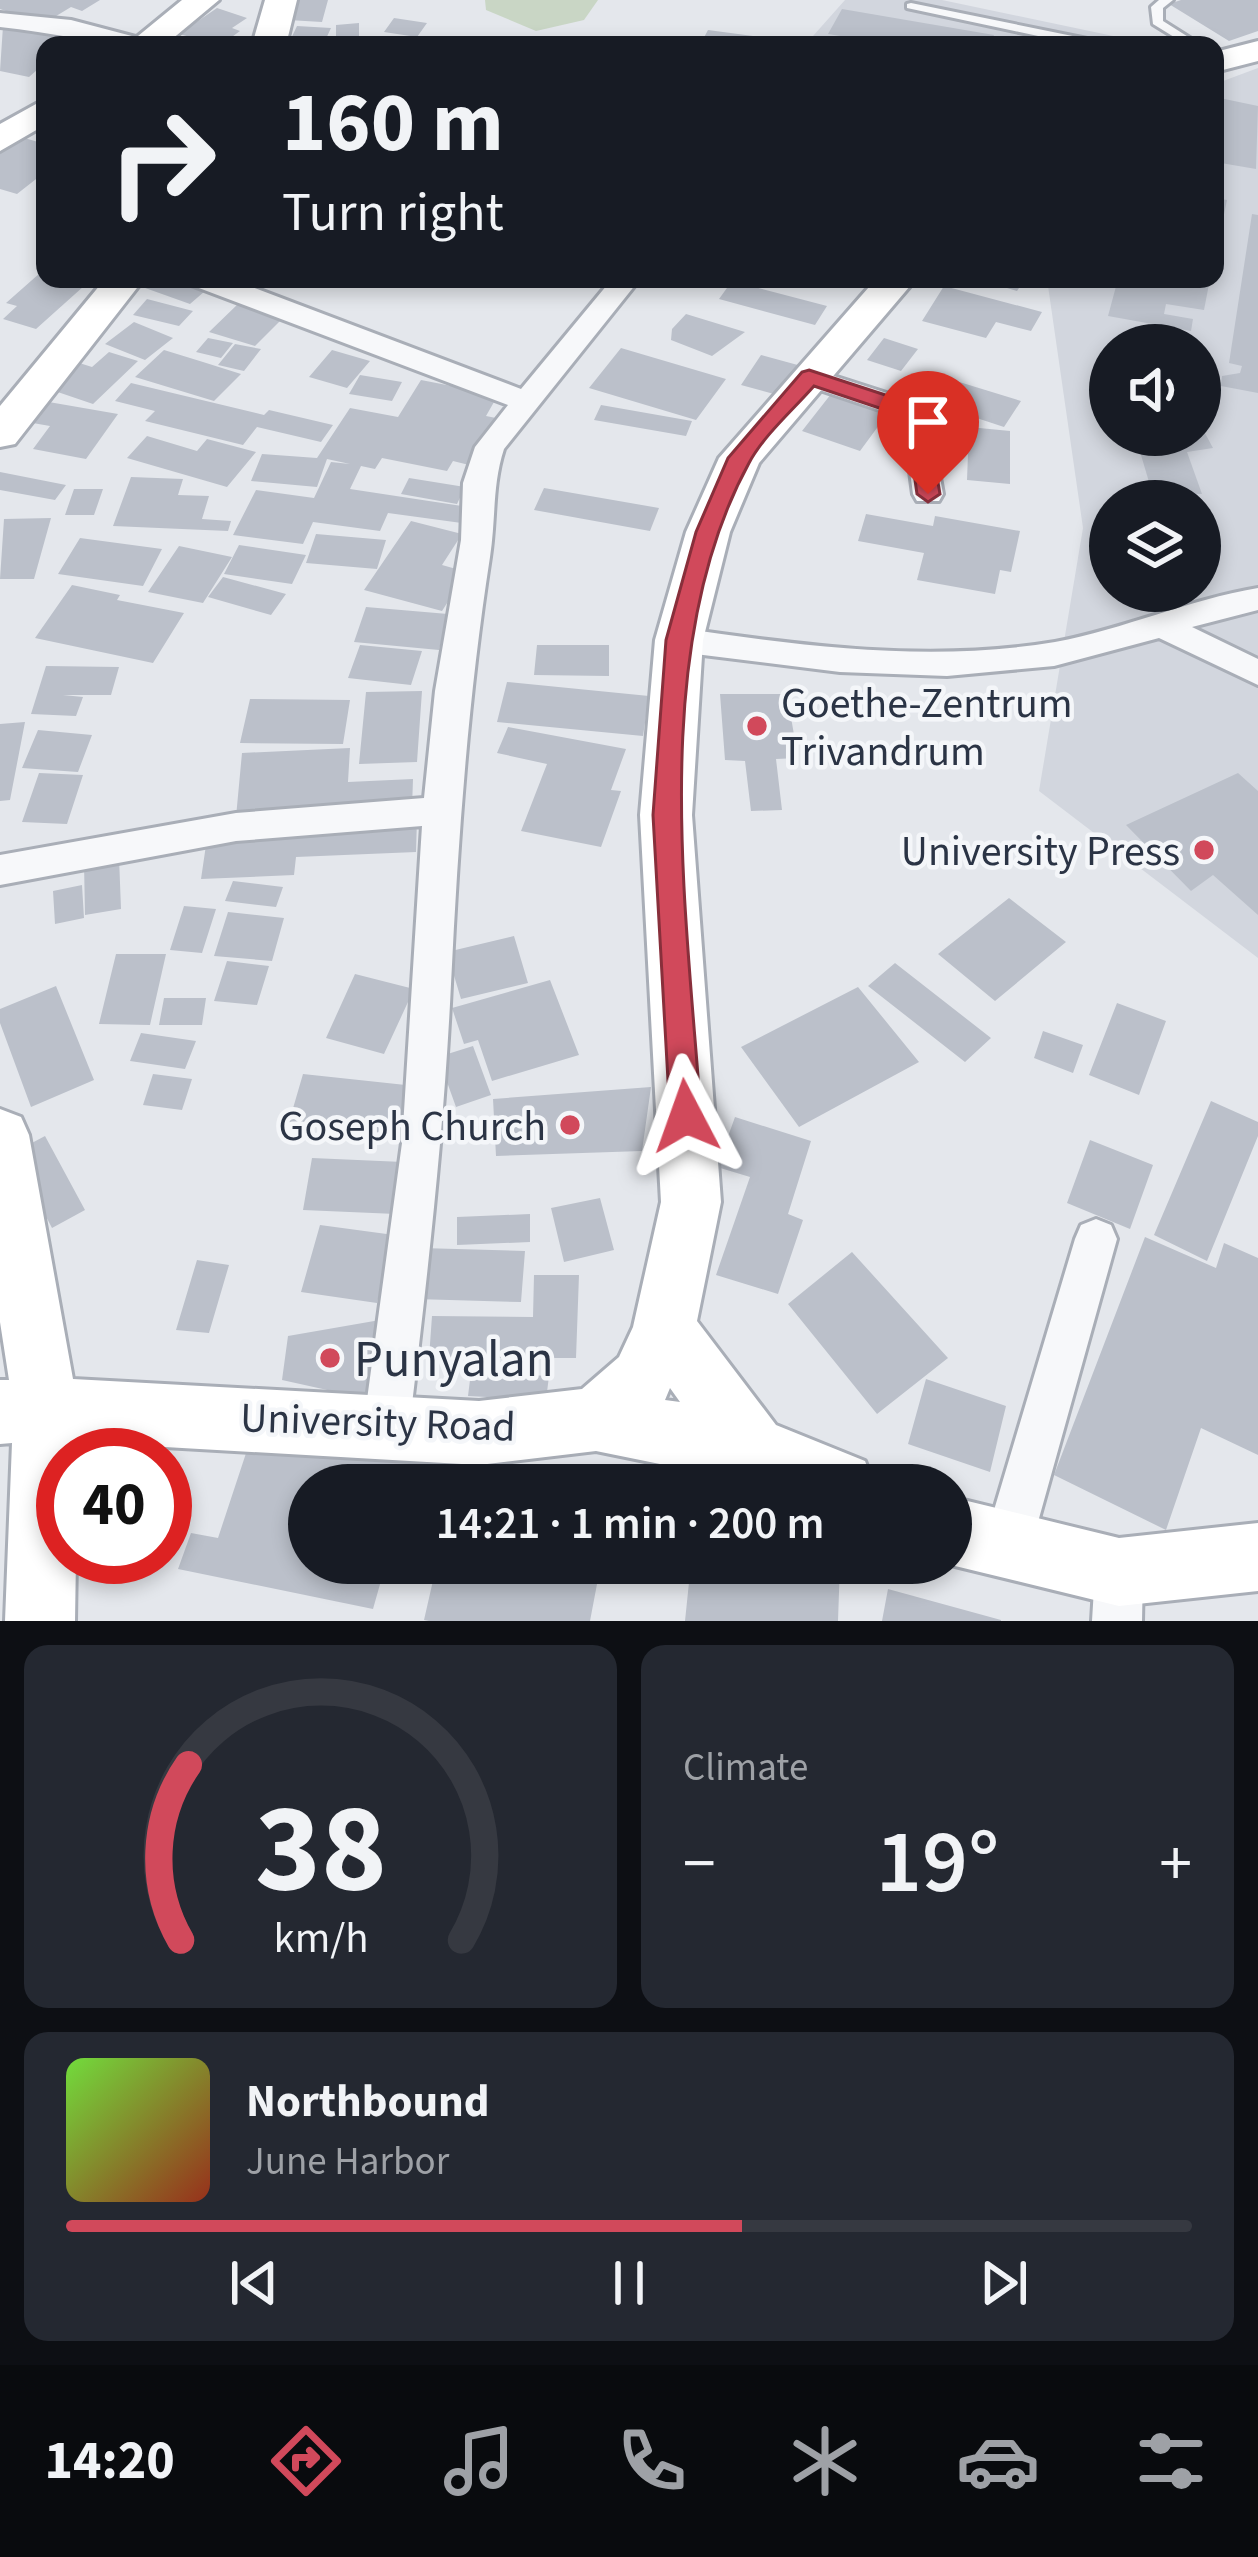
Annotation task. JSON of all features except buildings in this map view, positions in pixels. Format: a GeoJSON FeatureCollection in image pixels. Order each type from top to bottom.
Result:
{"type":"FeatureCollection","features":[{"type":"Feature","properties":{"kind":"street"},"geometry":{"type":"LineString","coordinates":[[153,36],[203,0]]}},
{"type":"Feature","properties":{"kind":"street"},"geometry":{"type":"LineString","coordinates":[[271,36],[281,0]]}},
{"type":"Feature","properties":{"kind":"street"},"geometry":{"type":"LineString","coordinates":[[0,20],[71,27],[106,36]]}},
{"type":"Feature","properties":{"kind":"street"},"geometry":{"type":"LineString","coordinates":[[1224,54],[1258,50]]}},
{"type":"Feature","properties":{"kind":"street"},"geometry":{"type":"LineString","coordinates":[[0,140],[36,115]]}},
{"type":"Feature","properties":{"kind":"street"},"geometry":{"type":"LineString","coordinates":[[0,434],[118,288]]}},
{"type":"Feature","properties":{"kind":"street"},"geometry":{"type":"LineString","coordinates":[[229,288],[308,314],[420,363],[526,400]]}},
{"type":"Feature","properties":{"kind":"street"},"geometry":{"type":"LineString","coordinates":[[386,1429],[423,1143],[441,811],[452,692],[476,540],[478,484],[490,447],[619,288]]}},
{"type":"Feature","properties":{"kind":"street"},"geometry":{"type":"LineString","coordinates":[[596,1419],[642,1379],[664,1328],[692,1202],[666,815],[679,640],[708,532],[740,458],[889,288]]}},
{"type":"Feature","properties":{"kind":"street"},"geometry":{"type":"LineString","coordinates":[[809,377],[917,413],[928,494]]}},
{"type":"Feature","properties":{"kind":"street"},"geometry":{"type":"LineString","coordinates":[[679,640],[802,658],[915,666],[1011,660],[1108,642],[1220,605],[1258,599]]}},
{"type":"Feature","properties":{"kind":"street"},"geometry":{"type":"LineString","coordinates":[[1158,624],[1258,673]]}},
{"type":"Feature","properties":{"kind":"street"},"geometry":{"type":"LineString","coordinates":[[0,870],[236,826],[441,811]]}},
{"type":"Feature","properties":{"kind":"street"},"geometry":{"type":"LineString","coordinates":[[0,1136],[40,1621]]}},
{"type":"Feature","properties":{"kind":"street"},"geometry":{"type":"LineString","coordinates":[[1096,1239],[979,1539],[1118,1597],[1258,1557]]}},
{"type":"Feature","properties":{"kind":"street"},"geometry":{"type":"LineString","coordinates":[[664,1328],[754,1448]]}},
{"type":"Feature","properties":{"kind":"street","name":"University Road"},"geometry":{"type":"LineString","coordinates":[[22,1440],[386,1429],[478,1433],[596,1419],[754,1448],[792,1464]]}},
{"type":"Feature","properties":{"kind":"lane"},"geometry":{"type":"LineString","coordinates":[[1167,0],[1156,8],[1157,22],[1179,36]]}},
{"type":"Feature","properties":{"kind":"lane"},"geometry":{"type":"LineString","coordinates":[[911,6],[1054,36]]}},
{"type":"Feature","properties":{"kind":"shaded area"},"geometry":{"type":"Polygon","coordinates":[[[845,0],[942,0],[1113,36],[813,36],[845,0]]]}},
{"type":"Feature","properties":{"kind":"shaded area"},"geometry":{"type":"Polygon","coordinates":[[[1258,68],[1258,958],[1039,791],[1083,528],[1048,288],[1224,288],[1224,81],[1258,68]]]}},
{"type":"Feature","properties":{"kind":"green space"},"geometry":{"type":"Polygon","coordinates":[[[485,0],[598,0],[584,20],[536,31],[486,10],[485,0]]]}},
{"type":"Feature","properties":{"kind":"place","name":"Goethe-Zentrum Trivandrum"},"geometry":{"type":"Point","coordinates":[757,726]}},
{"type":"Feature","properties":{"kind":"place","name":"University Press"},"geometry":{"type":"Point","coordinates":[1204,850]}},
{"type":"Feature","properties":{"kind":"place","name":"Goseph Church"},"geometry":{"type":"Point","coordinates":[570,1125]}},
{"type":"Feature","properties":{"kind":"place","name":"Punyalan"},"geometry":{"type":"Point","coordinates":[330,1358]}},
{"type":"Feature","properties":{"kind":"route"},"geometry":{"type":"LineString","coordinates":[[686,1116],[666,815],[679,640],[708,532],[740,458],[809,377],[917,413],[928,494]]}}]}
